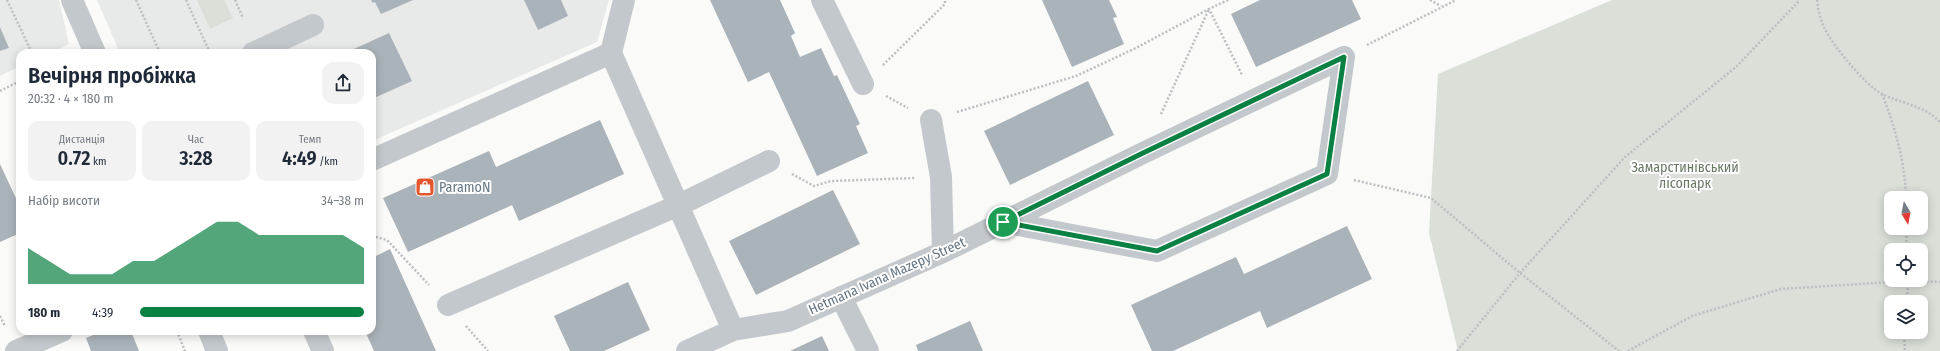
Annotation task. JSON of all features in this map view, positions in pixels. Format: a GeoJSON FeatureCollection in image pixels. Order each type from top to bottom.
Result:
{"type":"FeatureCollection","features":[{"type":"Feature","properties":{"kind":"street"},"geometry":{"type":"LineString","coordinates":[[72,0],[93,49]]}},
{"type":"Feature","properties":{"kind":"street"},"geometry":{"type":"LineString","coordinates":[[624,0],[611,53],[733,330]]}},
{"type":"Feature","properties":{"kind":"street"},"geometry":{"type":"LineString","coordinates":[[822,0],[863,84]]}},
{"type":"Feature","properties":{"kind":"street"},"geometry":{"type":"LineString","coordinates":[[262,49],[314,26]]}},
{"type":"Feature","properties":{"kind":"street"},"geometry":{"type":"LineString","coordinates":[[376,158],[611,53]]}},
{"type":"Feature","properties":{"kind":"street"},"geometry":{"type":"LineString","coordinates":[[1003,222],[1157,251],[1327,174],[1344,57]]}},
{"type":"Feature","properties":{"kind":"street","name":"Hetmana Ivana Mazepy Street"},"geometry":{"type":"LineString","coordinates":[[687,351],[733,330],[788,321],[943,252],[1143,153],[1344,57]]}},
{"type":"Feature","properties":{"kind":"street"},"geometry":{"type":"LineString","coordinates":[[931,120],[941,177],[943,252]]}},
{"type":"Feature","properties":{"kind":"street"},"geometry":{"type":"LineString","coordinates":[[448,305],[679,205],[768,161]]}},
{"type":"Feature","properties":{"kind":"street"},"geometry":{"type":"LineString","coordinates":[[841,297],[868,351]]}},
{"type":"Feature","properties":{"kind":"street"},"geometry":{"type":"LineString","coordinates":[[16,351],[53,335]]}},
{"type":"Feature","properties":{"kind":"street"},"geometry":{"type":"LineString","coordinates":[[211,335],[217,351]]}},
{"type":"Feature","properties":{"kind":"street"},"geometry":{"type":"LineString","coordinates":[[316,335],[323,351]]}},
{"type":"Feature","properties":{"kind":"path"},"geometry":{"type":"LineString","coordinates":[[7,0],[30,49]]}},
{"type":"Feature","properties":{"kind":"path"},"geometry":{"type":"LineString","coordinates":[[136,0],[158,49]]}},
{"type":"Feature","properties":{"kind":"path"},"geometry":{"type":"LineString","coordinates":[[186,0],[208,49]]}},
{"type":"Feature","properties":{"kind":"path"},"geometry":{"type":"LineString","coordinates":[[235,0],[243,18]]}},
{"type":"Feature","properties":{"kind":"path"},"geometry":{"type":"LineString","coordinates":[[945,0],[945,4],[863,84],[931,120],[1076,76],[1136,48],[1228,0]]}},
{"type":"Feature","properties":{"kind":"path"},"geometry":{"type":"LineString","coordinates":[[1430,0],[1442,6]]}},
{"type":"Feature","properties":{"kind":"path"},"geometry":{"type":"LineString","coordinates":[[1344,57],[1456,0]]}},
{"type":"Feature","properties":{"kind":"path"},"geometry":{"type":"LineString","coordinates":[[1457,351],[1520,273],[1626,157],[1736,67],[1800,0]]}},
{"type":"Feature","properties":{"kind":"path"},"geometry":{"type":"LineString","coordinates":[[1817,0],[1820,18],[1824,29],[1857,73],[1882,94],[1922,109],[1940,122]]}},
{"type":"Feature","properties":{"kind":"path"},"geometry":{"type":"LineString","coordinates":[[1209,9],[1255,100]]}},
{"type":"Feature","properties":{"kind":"path"},"geometry":{"type":"LineString","coordinates":[[1143,153],[1209,9]]}},
{"type":"Feature","properties":{"kind":"path"},"geometry":{"type":"LineString","coordinates":[[0,91],[16,83]]}},
{"type":"Feature","properties":{"kind":"path"},"geometry":{"type":"LineString","coordinates":[[1882,94],[1890,114],[1903,172],[1905,191]]}},
{"type":"Feature","properties":{"kind":"path"},"geometry":{"type":"LineString","coordinates":[[768,161],[814,186],[831,181],[941,177]]}},
{"type":"Feature","properties":{"kind":"path"},"geometry":{"type":"LineString","coordinates":[[1327,174],[1431,198],[1520,273],[1619,351]]}},
{"type":"Feature","properties":{"kind":"path"},"geometry":{"type":"LineString","coordinates":[[376,237],[387,240],[448,305]]}},
{"type":"Feature","properties":{"kind":"path"},"geometry":{"type":"LineString","coordinates":[[1928,282],[1940,282]]}},
{"type":"Feature","properties":{"kind":"path"},"geometry":{"type":"LineString","coordinates":[[1628,351],[1692,316],[1781,289],[1884,283]]}},
{"type":"Feature","properties":{"kind":"path"},"geometry":{"type":"LineString","coordinates":[[178,335],[185,351]]}},
{"type":"Feature","properties":{"kind":"path"},"geometry":{"type":"LineString","coordinates":[[1904,339],[1905,351]]}},
{"type":"Feature","properties":{"kind":"shaded area"},"geometry":{"type":"Polygon","coordinates":[[[0,0],[59,0],[69,44],[58,49],[16,49],[16,68],[0,76],[0,0]]]}},
{"type":"Feature","properties":{"kind":"shaded area"},"geometry":{"type":"Polygon","coordinates":[[[97,0],[609,0],[597,42],[376,139],[376,49],[118,49],[97,0]]]}},
{"type":"Feature","properties":{"kind":"green space"},"geometry":{"type":"Polygon","coordinates":[[[197,0],[224,0],[233,18],[210,29],[197,0]]]}},
{"type":"Feature","properties":{"kind":"green space","name":"Замарстинівський лісопарк"},"geometry":{"type":"Polygon","coordinates":[[[1612,0],[1940,0],[1940,351],[1458,351],[1429,233],[1438,74],[1612,0]]]}},
{"type":"Feature","properties":{"kind":"building"},"geometry":{"type":"Polygon","coordinates":[[[371,0],[413,0],[381,14],[375,2],[373,3],[371,0]]]}},
{"type":"Feature","properties":{"kind":"building"},"geometry":{"type":"Polygon","coordinates":[[[524,0],[561,0],[568,16],[538,30],[524,0]]]}},
{"type":"Feature","properties":{"kind":"building"},"geometry":{"type":"Polygon","coordinates":[[[710,0],[780,0],[795,33],[791,36],[800,57],[821,48],[834,76],[837,75],[860,124],[856,126],[868,153],[817,176],[769,72],[748,82],[710,0]]]}},
{"type":"Feature","properties":{"kind":"building"},"geometry":{"type":"Polygon","coordinates":[[[1042,0],[1109,0],[1117,17],[1113,18],[1124,44],[1072,67],[1042,0]]]}},
{"type":"Feature","properties":{"kind":"building"},"geometry":{"type":"Polygon","coordinates":[[[1260,0],[1352,0],[1361,19],[1256,67],[1231,14],[1260,0]]]}},
{"type":"Feature","properties":{"kind":"building"},"geometry":{"type":"Polygon","coordinates":[[[0,27],[9,48],[0,51],[0,27]]]}},
{"type":"Feature","properties":{"kind":"building"},"geometry":{"type":"Polygon","coordinates":[[[389,33],[412,81],[376,97],[376,49],[354,49],[389,33]]]}},
{"type":"Feature","properties":{"kind":"building"},"geometry":{"type":"Polygon","coordinates":[[[1088,81],[1114,135],[1010,185],[984,131],[1088,81]]]}},
{"type":"Feature","properties":{"kind":"building"},"geometry":{"type":"Polygon","coordinates":[[[600,120],[624,174],[519,221],[512,205],[408,252],[383,198],[489,151],[496,167],[600,120]]]}},
{"type":"Feature","properties":{"kind":"building"},"geometry":{"type":"Polygon","coordinates":[[[0,164],[16,198],[16,235],[0,242],[0,164]]]}},
{"type":"Feature","properties":{"kind":"building"},"geometry":{"type":"Polygon","coordinates":[[[833,190],[860,244],[756,295],[729,241],[833,190]]]}},
{"type":"Feature","properties":{"kind":"building"},"geometry":{"type":"Polygon","coordinates":[[[1347,226],[1372,279],[1267,328],[1260,311],[1173,351],[1152,351],[1131,305],[1236,257],[1244,274],[1347,226]]]}},
{"type":"Feature","properties":{"kind":"building"},"geometry":{"type":"Polygon","coordinates":[[[390,249],[436,351],[374,351],[367,335],[376,335],[376,256],[390,249]]]}},
{"type":"Feature","properties":{"kind":"building"},"geometry":{"type":"Polygon","coordinates":[[[628,282],[650,330],[604,351],[570,351],[554,316],[628,282]]]}},
{"type":"Feature","properties":{"kind":"building"},"geometry":{"type":"Polygon","coordinates":[[[970,321],[983,351],[918,351],[916,345],[970,321]]]}},
{"type":"Feature","properties":{"kind":"building"},"geometry":{"type":"Polygon","coordinates":[[[93,335],[133,335],[139,351],[91,351],[86,338],[93,335]]]}},
{"type":"Feature","properties":{"kind":"building"},"geometry":{"type":"Polygon","coordinates":[[[822,336],[829,351],[790,351],[822,336]]]}},
{"type":"Feature","properties":{"kind":"place","name":"ParamoN"},"geometry":{"type":"Point","coordinates":[425,187]}},
{"type":"Feature","properties":{"kind":"route"},"geometry":{"type":"LineString","coordinates":[[1344,57],[1327,174],[1157,251],[1003,222],[1344,57]]}}]}
